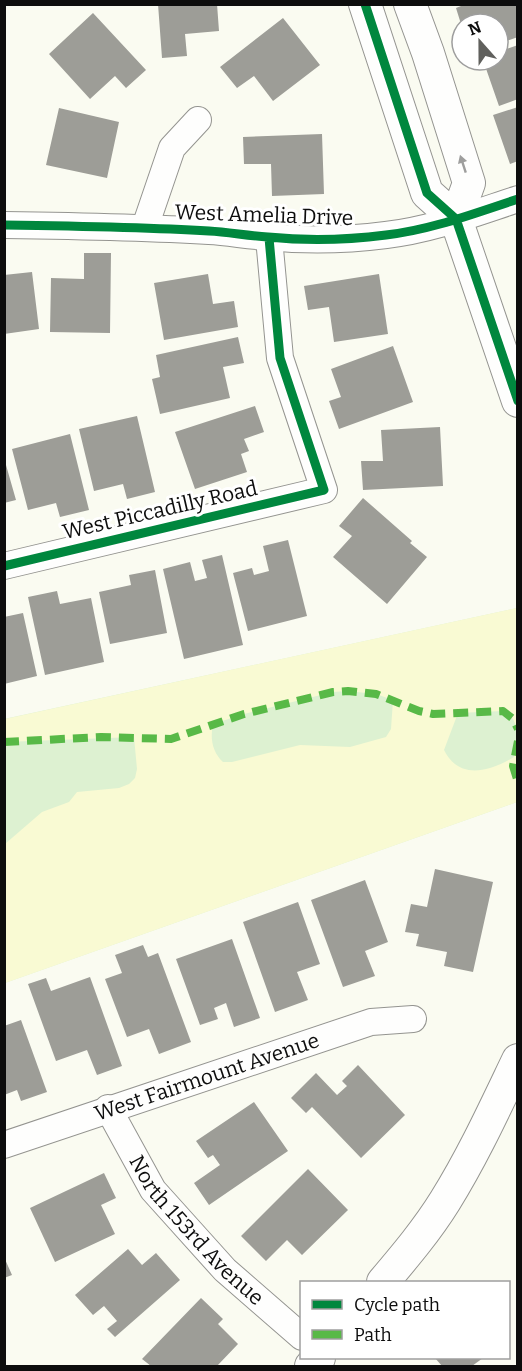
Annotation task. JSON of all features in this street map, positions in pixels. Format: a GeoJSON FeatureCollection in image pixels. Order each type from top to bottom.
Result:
{"type":"FeatureCollection","features":[{"type":"Feature","properties":{"kind":"street"},"geometry":{"type":"LineString","coordinates":[[456,219],[469,183],[428,53],[412,11],[370,17],[427,193],[456,219],[518,401]]}},
{"type":"Feature","properties":{"kind":"street","name":"West Amelia Drive"},"geometry":{"type":"LineString","coordinates":[[145,227],[172,148],[198,120]]}},
{"type":"Feature","properties":{"kind":"street","name":"West Amelia Drive"},"geometry":{"type":"LineString","coordinates":[[4,225],[145,227],[224,232],[269,238],[332,239],[387,235],[456,219],[518,199]]}},
{"type":"Feature","properties":{"kind":"street","name":"West Piccadilly Road"},"geometry":{"type":"LineString","coordinates":[[4,566],[324,490],[280,358],[269,238]]}},
{"type":"Feature","properties":{"kind":"street","name":"West Fairmount Avenue"},"geometry":{"type":"LineString","coordinates":[[4,1145],[108,1108],[371,1022],[413,1019]]}},
{"type":"Feature","properties":{"kind":"street"},"geometry":{"type":"LineString","coordinates":[[384,1281],[413,1248],[445,1202],[489,1121],[518,1060]]}},
{"type":"Feature","properties":{"kind":"street","name":"North 153rd Avenue"},"geometry":{"type":"LineString","coordinates":[[108,1108],[153,1190],[225,1270],[300,1336]]}},
{"type":"Feature","properties":{"kind":"shaded area"},"geometry":{"type":"Polygon","coordinates":[[[517,608],[517,802],[5,983],[4,719],[517,608]]]}},
{"type":"Feature","properties":{"kind":"sand"},"geometry":{"type":"Polygon","coordinates":[[[517,608],[517,728],[513,719],[503,711],[458,713],[444,750],[450,760],[458,766],[467,770],[486,769],[514,757],[517,741],[517,802],[5,983],[5,844],[42,812],[69,802],[77,792],[119,788],[129,784],[135,778],[137,769],[134,737],[5,742],[5,719],[517,608]],[[333,692],[213,724],[214,749],[223,762],[232,762],[300,745],[350,747],[386,737],[391,729],[393,700],[376,694],[333,692]]]}},
{"type":"Feature","properties":{"kind":"building"},"geometry":{"type":"Polygon","coordinates":[[[158,4],[217,4],[219,31],[185,34],[187,56],[162,58],[158,4]]]}},
{"type":"Feature","properties":{"kind":"building"},"geometry":{"type":"Polygon","coordinates":[[[466,4],[518,4],[518,37],[510,40],[510,12],[457,12],[456,8],[466,4]]]}},
{"type":"Feature","properties":{"kind":"building"},"geometry":{"type":"Polygon","coordinates":[[[93,13],[146,70],[126,88],[115,76],[90,99],[49,54],[93,13]]]}},
{"type":"Feature","properties":{"kind":"building"},"geometry":{"type":"Polygon","coordinates":[[[283,18],[320,65],[273,101],[254,76],[237,88],[220,67],[283,18]]]}},
{"type":"Feature","properties":{"kind":"building"},"geometry":{"type":"Polygon","coordinates":[[[518,45],[518,99],[499,106],[487,72],[510,72],[510,48],[518,45]]]}},
{"type":"Feature","properties":{"kind":"building"},"geometry":{"type":"Polygon","coordinates":[[[518,107],[518,161],[510,164],[493,115],[518,107]]]}},
{"type":"Feature","properties":{"kind":"building"},"geometry":{"type":"Polygon","coordinates":[[[59,108],[119,122],[107,178],[46,165],[59,108]]]}},
{"type":"Feature","properties":{"kind":"building"},"geometry":{"type":"Polygon","coordinates":[[[322,134],[324,194],[272,196],[271,164],[244,164],[243,137],[322,134]]]}},
{"type":"Feature","properties":{"kind":"building"},"geometry":{"type":"Polygon","coordinates":[[[84,253],[111,253],[110,333],[50,332],[51,278],[84,279],[84,253]]]}},
{"type":"Feature","properties":{"kind":"building"},"geometry":{"type":"Polygon","coordinates":[[[32,272],[39,329],[4,334],[4,275],[32,272]]]}},
{"type":"Feature","properties":{"kind":"building"},"geometry":{"type":"Polygon","coordinates":[[[208,274],[213,304],[234,301],[238,327],[164,340],[154,283],[208,274]]]}},
{"type":"Feature","properties":{"kind":"building"},"geometry":{"type":"Polygon","coordinates":[[[379,274],[388,334],[334,342],[329,307],[308,310],[304,286],[379,274]]]}},
{"type":"Feature","properties":{"kind":"building"},"geometry":{"type":"Polygon","coordinates":[[[238,337],[244,363],[223,367],[230,398],[160,414],[152,379],[160,377],[156,355],[238,337]]]}},
{"type":"Feature","properties":{"kind":"building"},"geometry":{"type":"Polygon","coordinates":[[[393,346],[413,402],[339,429],[329,401],[341,397],[331,369],[393,346]]]}},
{"type":"Feature","properties":{"kind":"building"},"geometry":{"type":"Polygon","coordinates":[[[255,406],[264,432],[244,439],[249,451],[241,454],[247,472],[195,489],[175,432],[255,406]]]}},
{"type":"Feature","properties":{"kind":"building"},"geometry":{"type":"Polygon","coordinates":[[[137,416],[155,492],[127,499],[123,484],[94,491],[79,429],[137,416]]]}},
{"type":"Feature","properties":{"kind":"building"},"geometry":{"type":"Polygon","coordinates":[[[440,427],[443,486],[363,490],[361,461],[383,461],[381,430],[440,427]]]}},
{"type":"Feature","properties":{"kind":"building"},"geometry":{"type":"Polygon","coordinates":[[[70,434],[89,510],[60,517],[56,503],[28,510],[12,449],[70,434]]]}},
{"type":"Feature","properties":{"kind":"building"},"geometry":{"type":"Polygon","coordinates":[[[4,458],[16,500],[4,503],[4,458]]]}},
{"type":"Feature","properties":{"kind":"building"},"geometry":{"type":"Polygon","coordinates":[[[363,498],[427,557],[387,604],[333,557],[352,536],[339,526],[363,498]]]}},
{"type":"Feature","properties":{"kind":"building"},"geometry":{"type":"Polygon","coordinates":[[[288,540],[307,616],[248,631],[233,573],[252,568],[254,575],[269,571],[263,546],[288,540]]]}},
{"type":"Feature","properties":{"kind":"building"},"geometry":{"type":"Polygon","coordinates":[[[222,555],[243,645],[184,659],[163,569],[190,562],[195,581],[207,578],[202,560],[222,555]]]}},
{"type":"Feature","properties":{"kind":"building"},"geometry":{"type":"Polygon","coordinates":[[[155,570],[167,633],[110,644],[99,592],[131,585],[129,575],[155,570]]]}},
{"type":"Feature","properties":{"kind":"building"},"geometry":{"type":"Polygon","coordinates":[[[57,591],[60,604],[91,598],[104,662],[45,675],[28,597],[57,591]]]}},
{"type":"Feature","properties":{"kind":"building"},"geometry":{"type":"Polygon","coordinates":[[[23,613],[37,676],[4,684],[4,617],[23,613]]]}},
{"type":"Feature","properties":{"kind":"building"},"geometry":{"type":"Polygon","coordinates":[[[435,869],[493,882],[473,972],[444,966],[447,952],[416,946],[419,934],[405,932],[411,904],[427,907],[435,869]]]}},
{"type":"Feature","properties":{"kind":"building"},"geometry":{"type":"Polygon","coordinates":[[[365,880],[388,942],[365,951],[375,976],[343,987],[311,900],[365,880]]]}},
{"type":"Feature","properties":{"kind":"building"},"geometry":{"type":"Polygon","coordinates":[[[298,902],[320,964],[297,972],[308,1000],[275,1012],[243,922],[298,902]]]}},
{"type":"Feature","properties":{"kind":"building"},"geometry":{"type":"Polygon","coordinates":[[[232,939],[260,1018],[234,1027],[226,1003],[214,1008],[218,1019],[200,1025],[176,959],[232,939]]]}},
{"type":"Feature","properties":{"kind":"building"},"geometry":{"type":"Polygon","coordinates":[[[143,945],[148,957],[158,953],[191,1042],[159,1054],[149,1029],[127,1037],[105,979],[122,973],[115,955],[143,945]]]}},
{"type":"Feature","properties":{"kind":"building"},"geometry":{"type":"Polygon","coordinates":[[[90,977],[122,1066],[97,1075],[87,1050],[56,1061],[28,984],[46,978],[51,991],[90,977]]]}},
{"type":"Feature","properties":{"kind":"building"},"geometry":{"type":"Polygon","coordinates":[[[21,1020],[47,1092],[21,1101],[17,1090],[4,1095],[4,1026],[21,1020]]]}},
{"type":"Feature","properties":{"kind":"building"},"geometry":{"type":"Polygon","coordinates":[[[358,1065],[405,1115],[361,1158],[312,1107],[306,1113],[291,1098],[316,1073],[337,1095],[347,1086],[342,1081],[358,1065]]]}},
{"type":"Feature","properties":{"kind":"building"},"geometry":{"type":"Polygon","coordinates":[[[254,1102],[288,1151],[209,1205],[194,1183],[220,1165],[213,1155],[208,1158],[196,1141],[254,1102]]]}},
{"type":"Feature","properties":{"kind":"building"},"geometry":{"type":"Polygon","coordinates":[[[308,1169],[348,1210],[302,1255],[287,1240],[266,1261],[241,1236],[308,1169]]]}},
{"type":"Feature","properties":{"kind":"building"},"geometry":{"type":"Polygon","coordinates":[[[104,1173],[116,1198],[101,1205],[115,1234],[55,1262],[30,1208],[104,1173]]]}},
{"type":"Feature","properties":{"kind":"building"},"geometry":{"type":"Polygon","coordinates":[[[128,1249],[142,1265],[156,1253],[180,1280],[115,1337],[107,1329],[117,1321],[104,1306],[93,1315],[75,1295],[128,1249]]]}},
{"type":"Feature","properties":{"kind":"building"},"geometry":{"type":"Polygon","coordinates":[[[4,1257],[12,1275],[4,1278],[4,1257]]]}},
{"type":"Feature","properties":{"kind":"building"},"geometry":{"type":"Polygon","coordinates":[[[201,1298],[223,1319],[218,1324],[238,1344],[217,1366],[151,1366],[142,1359],[201,1298]]]}},
{"type":"Feature","properties":{"kind":"building"},"geometry":{"type":"Polygon","coordinates":[[[436,1359],[482,1359],[472,1366],[442,1366],[436,1359]]]}},
{"type":"Feature","properties":{"kind":"marked path"},"geometry":{"type":"LineString","coordinates":[[4,742],[101,737],[171,739],[244,714],[333,692],[348,691],[376,694],[419,711],[433,714],[503,711],[513,719],[518,729]]}},
{"type":"Feature","properties":{"kind":"marked path"},"geometry":{"type":"LineString","coordinates":[[518,741],[513,766],[518,782]]}},
{"type":"Feature","properties":{"kind":"cycle path"},"geometry":{"type":"LineString","coordinates":[[365,4],[427,193],[456,219],[518,401]]}},
{"type":"Feature","properties":{"kind":"cycle path"},"geometry":{"type":"LineString","coordinates":[[4,225],[158,229],[283,238],[342,239],[403,233],[518,199]]}},
{"type":"Feature","properties":{"kind":"cycle path"},"geometry":{"type":"LineString","coordinates":[[4,566],[324,490],[280,358],[269,238]]}}]}
